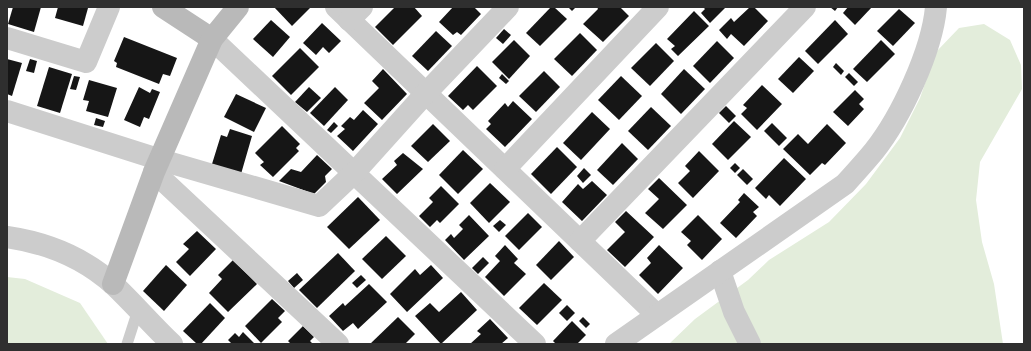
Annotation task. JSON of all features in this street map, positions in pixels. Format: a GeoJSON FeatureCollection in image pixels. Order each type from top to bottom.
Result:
{"type":"FeatureCollection","features":[{"type":"Feature","properties":{"kind":"street"},"geometry":{"type":"LineString","coordinates":[[7,38],[86,62],[109,7]]}},
{"type":"Feature","properties":{"kind":"street"},"geometry":{"type":"LineString","coordinates":[[163,7],[212,39],[535,344]]}},
{"type":"Feature","properties":{"kind":"street"},"geometry":{"type":"LineString","coordinates":[[113,284],[158,166],[212,39],[238,7]]}},
{"type":"Feature","properties":{"kind":"street"},"geometry":{"type":"LineString","coordinates":[[7,111],[158,166],[319,206],[354,173],[426,93],[508,7]]}},
{"type":"Feature","properties":{"kind":"street"},"geometry":{"type":"LineString","coordinates":[[504,169],[658,7]]}},
{"type":"Feature","properties":{"kind":"street"},"geometry":{"type":"LineString","coordinates":[[580,241],[805,7]]}},
{"type":"Feature","properties":{"kind":"street"},"geometry":{"type":"LineString","coordinates":[[616,344],[846,184],[874,151],[891,126],[907,96],[918,73],[927,45],[936,7]]}},
{"type":"Feature","properties":{"kind":"street"},"geometry":{"type":"LineString","coordinates":[[349,11],[426,93],[657,315]]}},
{"type":"Feature","properties":{"kind":"street"},"geometry":{"type":"LineString","coordinates":[[158,166],[338,344]]}},
{"type":"Feature","properties":{"kind":"street"},"geometry":{"type":"LineString","coordinates":[[7,237],[30,240],[54,247],[83,262],[113,284],[172,344]]}},
{"type":"Feature","properties":{"kind":"street"},"geometry":{"type":"LineString","coordinates":[[720,271],[734,312],[750,344]]}},
{"type":"Feature","properties":{"kind":"lane"},"geometry":{"type":"LineString","coordinates":[[127,344],[138,310]]}},
{"type":"Feature","properties":{"kind":"green space"},"geometry":{"type":"Polygon","coordinates":[[[984,24],[1010,40],[1021,65],[1022,89],[980,162],[976,200],[982,242],[994,284],[1003,344],[669,344],[695,319],[748,280],[769,260],[829,222],[866,184],[900,138],[920,98],[936,52],[959,28],[984,24]]]}},
{"type":"Feature","properties":{"kind":"green space"},"geometry":{"type":"Polygon","coordinates":[[[7,277],[25,279],[80,303],[108,344],[7,344],[7,277]]]}},
{"type":"Feature","properties":{"kind":"building"},"geometry":{"type":"Polygon","coordinates":[[[13,7],[41,7],[34,32],[8,24],[13,7]]]}},
{"type":"Feature","properties":{"kind":"building"},"geometry":{"type":"Polygon","coordinates":[[[58,7],[88,8],[83,26],[55,18],[58,7]]]}},
{"type":"Feature","properties":{"kind":"building"},"geometry":{"type":"Polygon","coordinates":[[[274,7],[311,7],[292,26],[274,7]]]}},
{"type":"Feature","properties":{"kind":"building"},"geometry":{"type":"Polygon","coordinates":[[[395,7],[414,7],[422,16],[393,45],[375,27],[395,7]]]}},
{"type":"Feature","properties":{"kind":"building"},"geometry":{"type":"Polygon","coordinates":[[[453,7],[474,7],[481,14],[461,35],[457,32],[453,35],[439,22],[453,7]]]}},
{"type":"Feature","properties":{"kind":"building"},"geometry":{"type":"Polygon","coordinates":[[[551,7],[554,7],[567,19],[540,46],[526,33],[551,7]]]}},
{"type":"Feature","properties":{"kind":"building"},"geometry":{"type":"Polygon","coordinates":[[[568,7],[576,7],[572,11],[568,7]]]}},
{"type":"Feature","properties":{"kind":"building"},"geometry":{"type":"Polygon","coordinates":[[[597,7],[620,7],[629,16],[603,42],[583,24],[598,9],[597,7]]]}},
{"type":"Feature","properties":{"kind":"building"},"geometry":{"type":"Polygon","coordinates":[[[703,7],[726,7],[710,23],[701,13],[705,9],[703,7]]]}},
{"type":"Feature","properties":{"kind":"building"},"geometry":{"type":"Polygon","coordinates":[[[750,7],[754,7],[768,21],[744,46],[731,34],[727,39],[719,30],[731,18],[734,22],[750,7]]]}},
{"type":"Feature","properties":{"kind":"building"},"geometry":{"type":"Polygon","coordinates":[[[830,7],[838,7],[835,11],[830,7]]]}},
{"type":"Feature","properties":{"kind":"building"},"geometry":{"type":"Polygon","coordinates":[[[848,7],[872,7],[855,25],[843,13],[848,7]]]}},
{"type":"Feature","properties":{"kind":"building"},"geometry":{"type":"Polygon","coordinates":[[[899,9],[915,23],[893,46],[877,31],[899,9]]]}},
{"type":"Feature","properties":{"kind":"building"},"geometry":{"type":"Polygon","coordinates":[[[694,11],[709,26],[678,56],[671,49],[675,46],[667,39],[694,11]]]}},
{"type":"Feature","properties":{"kind":"building"},"geometry":{"type":"Polygon","coordinates":[[[271,20],[290,37],[273,57],[253,39],[271,20]]]}},
{"type":"Feature","properties":{"kind":"building"},"geometry":{"type":"Polygon","coordinates":[[[835,20],[848,34],[818,64],[805,51],[835,20]]]}},
{"type":"Feature","properties":{"kind":"building"},"geometry":{"type":"Polygon","coordinates":[[[322,23],[341,41],[329,53],[323,47],[316,55],[303,43],[322,23]]]}},
{"type":"Feature","properties":{"kind":"building"},"geometry":{"type":"Polygon","coordinates":[[[504,29],[511,35],[503,44],[496,38],[504,29]]]}},
{"type":"Feature","properties":{"kind":"building"},"geometry":{"type":"Polygon","coordinates":[[[436,31],[452,46],[428,71],[412,56],[436,31]]]}},
{"type":"Feature","properties":{"kind":"building"},"geometry":{"type":"Polygon","coordinates":[[[580,33],[597,50],[572,76],[554,59],[580,33]]]}},
{"type":"Feature","properties":{"kind":"building"},"geometry":{"type":"Polygon","coordinates":[[[124,37],[177,58],[170,76],[163,74],[159,84],[116,67],[117,63],[114,61],[124,37]]]}},
{"type":"Feature","properties":{"kind":"building"},"geometry":{"type":"Polygon","coordinates":[[[514,40],[530,56],[509,79],[492,62],[514,40]]]}},
{"type":"Feature","properties":{"kind":"building"},"geometry":{"type":"Polygon","coordinates":[[[881,40],[895,54],[867,82],[853,69],[881,40]]]}},
{"type":"Feature","properties":{"kind":"building"},"geometry":{"type":"Polygon","coordinates":[[[717,41],[734,58],[710,83],[693,66],[717,41]]]}},
{"type":"Feature","properties":{"kind":"building"},"geometry":{"type":"Polygon","coordinates":[[[656,43],[674,61],[650,86],[631,68],[656,43]]]}},
{"type":"Feature","properties":{"kind":"building"},"geometry":{"type":"Polygon","coordinates":[[[300,48],[319,67],[291,95],[272,76],[300,48]]]}},
{"type":"Feature","properties":{"kind":"building"},"geometry":{"type":"Polygon","coordinates":[[[799,57],[814,71],[793,93],[778,79],[799,57]]]}},
{"type":"Feature","properties":{"kind":"building"},"geometry":{"type":"Polygon","coordinates":[[[7,59],[22,63],[12,96],[7,94],[7,59]]]}},
{"type":"Feature","properties":{"kind":"building"},"geometry":{"type":"Polygon","coordinates":[[[30,59],[37,61],[34,73],[26,71],[30,59]]]}},
{"type":"Feature","properties":{"kind":"building"},"geometry":{"type":"Polygon","coordinates":[[[836,63],[844,71],[841,75],[833,67],[836,63]]]}},
{"type":"Feature","properties":{"kind":"building"},"geometry":{"type":"Polygon","coordinates":[[[477,66],[497,86],[473,110],[468,105],[463,110],[448,96],[477,66]]]}},
{"type":"Feature","properties":{"kind":"building"},"geometry":{"type":"Polygon","coordinates":[[[49,67],[72,74],[60,113],[37,106],[49,67]]]}},
{"type":"Feature","properties":{"kind":"building"},"geometry":{"type":"Polygon","coordinates":[[[383,69],[407,94],[382,120],[364,103],[379,88],[372,81],[383,69]]]}},
{"type":"Feature","properties":{"kind":"building"},"geometry":{"type":"Polygon","coordinates":[[[684,69],[705,89],[681,114],[661,94],[684,69]]]}},
{"type":"Feature","properties":{"kind":"building"},"geometry":{"type":"Polygon","coordinates":[[[544,71],[560,87],[536,112],[519,96],[544,71]]]}},
{"type":"Feature","properties":{"kind":"building"},"geometry":{"type":"Polygon","coordinates":[[[849,73],[858,82],[854,86],[845,77],[849,73]]]}},
{"type":"Feature","properties":{"kind":"building"},"geometry":{"type":"Polygon","coordinates":[[[502,74],[509,81],[506,84],[499,78],[502,74]]]}},
{"type":"Feature","properties":{"kind":"building"},"geometry":{"type":"Polygon","coordinates":[[[74,76],[80,77],[76,90],[70,89],[74,76]]]}},
{"type":"Feature","properties":{"kind":"building"},"geometry":{"type":"Polygon","coordinates":[[[621,76],[642,96],[619,120],[598,100],[621,76]]]}},
{"type":"Feature","properties":{"kind":"building"},"geometry":{"type":"Polygon","coordinates":[[[89,80],[117,88],[108,117],[86,111],[89,101],[83,100],[89,80]]]}},
{"type":"Feature","properties":{"kind":"building"},"geometry":{"type":"Polygon","coordinates":[[[762,85],[782,104],[757,130],[741,114],[747,108],[743,105],[762,85]]]}},
{"type":"Feature","properties":{"kind":"building"},"geometry":{"type":"Polygon","coordinates":[[[139,87],[150,93],[152,89],[160,92],[149,119],[144,117],[140,127],[124,120],[139,87]]]}},
{"type":"Feature","properties":{"kind":"building"},"geometry":{"type":"Polygon","coordinates":[[[309,87],[321,98],[307,112],[295,102],[309,87]]]}},
{"type":"Feature","properties":{"kind":"building"},"geometry":{"type":"Polygon","coordinates":[[[335,87],[348,100],[324,126],[310,113],[335,87]]]}},
{"type":"Feature","properties":{"kind":"building"},"geometry":{"type":"Polygon","coordinates":[[[855,90],[864,99],[859,104],[864,109],[848,126],[833,112],[855,90]]]}},
{"type":"Feature","properties":{"kind":"building"},"geometry":{"type":"Polygon","coordinates":[[[236,94],[266,108],[254,132],[224,117],[236,94]]]}},
{"type":"Feature","properties":{"kind":"building"},"geometry":{"type":"Polygon","coordinates":[[[513,101],[532,119],[505,147],[486,129],[491,124],[488,121],[505,103],[508,107],[513,101]]]}},
{"type":"Feature","properties":{"kind":"building"},"geometry":{"type":"Polygon","coordinates":[[[726,106],[736,116],[729,123],[719,113],[726,106]]]}},
{"type":"Feature","properties":{"kind":"building"},"geometry":{"type":"Polygon","coordinates":[[[651,107],[671,126],[648,150],[628,131],[651,107]]]}},
{"type":"Feature","properties":{"kind":"building"},"geometry":{"type":"Polygon","coordinates":[[[363,110],[378,124],[353,151],[337,136],[345,129],[341,126],[350,117],[354,120],[363,110]]]}},
{"type":"Feature","properties":{"kind":"building"},"geometry":{"type":"Polygon","coordinates":[[[592,112],[610,129],[581,160],[563,143],[592,112]]]}},
{"type":"Feature","properties":{"kind":"building"},"geometry":{"type":"Polygon","coordinates":[[[96,118],[105,121],[103,127],[94,125],[96,118]]]}},
{"type":"Feature","properties":{"kind":"building"},"geometry":{"type":"Polygon","coordinates":[[[734,121],[751,137],[728,160],[712,144],[734,121]]]}},
{"type":"Feature","properties":{"kind":"building"},"geometry":{"type":"Polygon","coordinates":[[[334,122],[338,126],[331,133],[327,130],[334,122]]]}},
{"type":"Feature","properties":{"kind":"building"},"geometry":{"type":"Polygon","coordinates":[[[772,123],[787,138],[779,146],[764,131],[772,123]]]}},
{"type":"Feature","properties":{"kind":"building"},"geometry":{"type":"Polygon","coordinates":[[[433,124],[450,141],[428,162],[411,146],[433,124]]]}},
{"type":"Feature","properties":{"kind":"building"},"geometry":{"type":"Polygon","coordinates":[[[827,124],[846,143],[825,165],[822,163],[810,175],[783,149],[798,134],[808,144],[827,124]]]}},
{"type":"Feature","properties":{"kind":"building"},"geometry":{"type":"Polygon","coordinates":[[[282,126],[300,144],[296,148],[299,151],[273,177],[260,165],[264,162],[255,153],[282,126]]]}},
{"type":"Feature","properties":{"kind":"building"},"geometry":{"type":"Polygon","coordinates":[[[230,129],[252,136],[241,174],[212,164],[221,135],[227,137],[230,129]]]}},
{"type":"Feature","properties":{"kind":"building"},"geometry":{"type":"Polygon","coordinates":[[[622,143],[638,159],[613,185],[597,170],[622,143]]]}},
{"type":"Feature","properties":{"kind":"building"},"geometry":{"type":"Polygon","coordinates":[[[557,147],[577,167],[551,194],[531,174],[557,147]]]}},
{"type":"Feature","properties":{"kind":"building"},"geometry":{"type":"Polygon","coordinates":[[[463,150],[483,169],[458,194],[439,175],[463,150]]]}},
{"type":"Feature","properties":{"kind":"building"},"geometry":{"type":"Polygon","coordinates":[[[699,151],[719,171],[693,198],[678,183],[690,171],[685,166],[699,151]]]}},
{"type":"Feature","properties":{"kind":"building"},"geometry":{"type":"Polygon","coordinates":[[[403,153],[423,169],[397,194],[382,179],[397,165],[394,161],[403,153]]]}},
{"type":"Feature","properties":{"kind":"building"},"geometry":{"type":"Polygon","coordinates":[[[317,155],[332,169],[325,176],[326,182],[314,194],[279,181],[291,169],[301,172],[317,155]]]}},
{"type":"Feature","properties":{"kind":"building"},"geometry":{"type":"Polygon","coordinates":[[[784,158],[806,179],[780,206],[769,195],[766,199],[755,188],[784,158]]]}},
{"type":"Feature","properties":{"kind":"building"},"geometry":{"type":"Polygon","coordinates":[[[735,163],[740,168],[735,173],[730,168],[735,163]]]}},
{"type":"Feature","properties":{"kind":"building"},"geometry":{"type":"Polygon","coordinates":[[[584,168],[591,175],[583,183],[577,176],[584,168]]]}},
{"type":"Feature","properties":{"kind":"building"},"geometry":{"type":"Polygon","coordinates":[[[743,169],[753,179],[747,185],[737,175],[743,169]]]}},
{"type":"Feature","properties":{"kind":"building"},"geometry":{"type":"Polygon","coordinates":[[[659,178],[687,205],[663,229],[645,213],[659,199],[648,189],[659,178]]]}},
{"type":"Feature","properties":{"kind":"building"},"geometry":{"type":"Polygon","coordinates":[[[592,181],[607,195],[582,221],[562,202],[578,184],[583,189],[592,181]]]}},
{"type":"Feature","properties":{"kind":"building"},"geometry":{"type":"Polygon","coordinates":[[[490,183],[510,202],[489,223],[470,203],[490,183]]]}},
{"type":"Feature","properties":{"kind":"building"},"geometry":{"type":"Polygon","coordinates":[[[441,186],[459,204],[440,223],[437,220],[430,227],[419,216],[433,202],[429,198],[441,186]]]}},
{"type":"Feature","properties":{"kind":"building"},"geometry":{"type":"Polygon","coordinates":[[[744,193],[759,207],[753,212],[757,216],[736,238],[720,223],[740,202],[738,200],[744,193]]]}},
{"type":"Feature","properties":{"kind":"building"},"geometry":{"type":"Polygon","coordinates":[[[358,197],[380,220],[349,249],[327,227],[358,197]]]}},
{"type":"Feature","properties":{"kind":"building"},"geometry":{"type":"Polygon","coordinates":[[[626,211],[654,237],[625,267],[607,250],[625,232],[615,222],[626,211]]]}},
{"type":"Feature","properties":{"kind":"building"},"geometry":{"type":"Polygon","coordinates":[[[528,213],[542,227],[519,250],[505,236],[528,213]]]}},
{"type":"Feature","properties":{"kind":"building"},"geometry":{"type":"Polygon","coordinates":[[[469,215],[489,236],[464,260],[445,240],[451,234],[454,238],[463,229],[459,225],[469,215]]]}},
{"type":"Feature","properties":{"kind":"building"},"geometry":{"type":"Polygon","coordinates":[[[698,215],[722,239],[702,260],[687,245],[691,241],[681,232],[698,215]]]}},
{"type":"Feature","properties":{"kind":"building"},"geometry":{"type":"Polygon","coordinates":[[[500,220],[506,225],[499,232],[493,226],[500,220]]]}},
{"type":"Feature","properties":{"kind":"building"},"geometry":{"type":"Polygon","coordinates":[[[197,231],[216,249],[190,276],[176,262],[189,249],[183,244],[197,231]]]}},
{"type":"Feature","properties":{"kind":"building"},"geometry":{"type":"Polygon","coordinates":[[[386,236],[406,256],[382,279],[362,259],[386,236]]]}},
{"type":"Feature","properties":{"kind":"building"},"geometry":{"type":"Polygon","coordinates":[[[559,241],[574,257],[551,280],[536,265],[559,241]]]}},
{"type":"Feature","properties":{"kind":"building"},"geometry":{"type":"Polygon","coordinates":[[[505,245],[518,259],[514,263],[526,274],[504,296],[485,277],[500,261],[495,256],[505,245]]]}},
{"type":"Feature","properties":{"kind":"building"},"geometry":{"type":"Polygon","coordinates":[[[659,245],[683,268],[658,294],[639,275],[651,263],[647,258],[659,245]]]}},
{"type":"Feature","properties":{"kind":"building"},"geometry":{"type":"Polygon","coordinates":[[[338,253],[355,271],[317,308],[299,290],[338,253]]]}},
{"type":"Feature","properties":{"kind":"building"},"geometry":{"type":"Polygon","coordinates":[[[483,257],[489,263],[478,274],[472,268],[483,257]]]}},
{"type":"Feature","properties":{"kind":"building"},"geometry":{"type":"Polygon","coordinates":[[[233,260],[257,284],[228,312],[209,293],[222,279],[218,275],[233,260]]]}},
{"type":"Feature","properties":{"kind":"building"},"geometry":{"type":"Polygon","coordinates":[[[166,265],[187,285],[164,311],[143,291],[166,265]]]}},
{"type":"Feature","properties":{"kind":"building"},"geometry":{"type":"Polygon","coordinates":[[[431,265],[443,278],[407,312],[390,294],[415,269],[420,275],[431,265]]]}},
{"type":"Feature","properties":{"kind":"building"},"geometry":{"type":"Polygon","coordinates":[[[297,273],[303,280],[294,288],[288,281],[297,273]]]}},
{"type":"Feature","properties":{"kind":"building"},"geometry":{"type":"Polygon","coordinates":[[[361,275],[366,280],[357,288],[352,283],[361,275]]]}},
{"type":"Feature","properties":{"kind":"building"},"geometry":{"type":"Polygon","coordinates":[[[544,283],[562,300],[537,325],[519,308],[544,283]]]}},
{"type":"Feature","properties":{"kind":"building"},"geometry":{"type":"Polygon","coordinates":[[[369,284],[387,302],[358,329],[353,323],[343,331],[329,316],[343,303],[345,306],[369,284]]]}},
{"type":"Feature","properties":{"kind":"building"},"geometry":{"type":"Polygon","coordinates":[[[461,292],[477,310],[441,344],[415,316],[430,303],[439,312],[461,292]]]}},
{"type":"Feature","properties":{"kind":"building"},"geometry":{"type":"Polygon","coordinates":[[[272,299],[285,311],[278,318],[282,322],[261,343],[245,326],[272,299]]]}},
{"type":"Feature","properties":{"kind":"building"},"geometry":{"type":"Polygon","coordinates":[[[210,303],[225,318],[201,344],[197,344],[183,331],[210,303]]]}},
{"type":"Feature","properties":{"kind":"building"},"geometry":{"type":"Polygon","coordinates":[[[567,305],[575,313],[567,321],[559,313],[567,305]]]}},
{"type":"Feature","properties":{"kind":"building"},"geometry":{"type":"Polygon","coordinates":[[[398,317],[415,334],[405,344],[370,344],[398,317]]]}},
{"type":"Feature","properties":{"kind":"building"},"geometry":{"type":"Polygon","coordinates":[[[583,317],[590,324],[586,328],[579,321],[583,317]]]}},
{"type":"Feature","properties":{"kind":"building"},"geometry":{"type":"Polygon","coordinates":[[[490,319],[508,338],[501,344],[470,344],[481,334],[477,331],[490,319]]]}},
{"type":"Feature","properties":{"kind":"building"},"geometry":{"type":"Polygon","coordinates":[[[572,321],[586,335],[577,344],[556,344],[553,341],[572,321]]]}},
{"type":"Feature","properties":{"kind":"building"},"geometry":{"type":"Polygon","coordinates":[[[303,326],[314,337],[310,341],[313,344],[291,344],[288,341],[303,326]]]}},
{"type":"Feature","properties":{"kind":"building"},"geometry":{"type":"Polygon","coordinates":[[[243,332],[255,344],[232,344],[228,340],[235,333],[239,337],[243,332]]]}}]}
